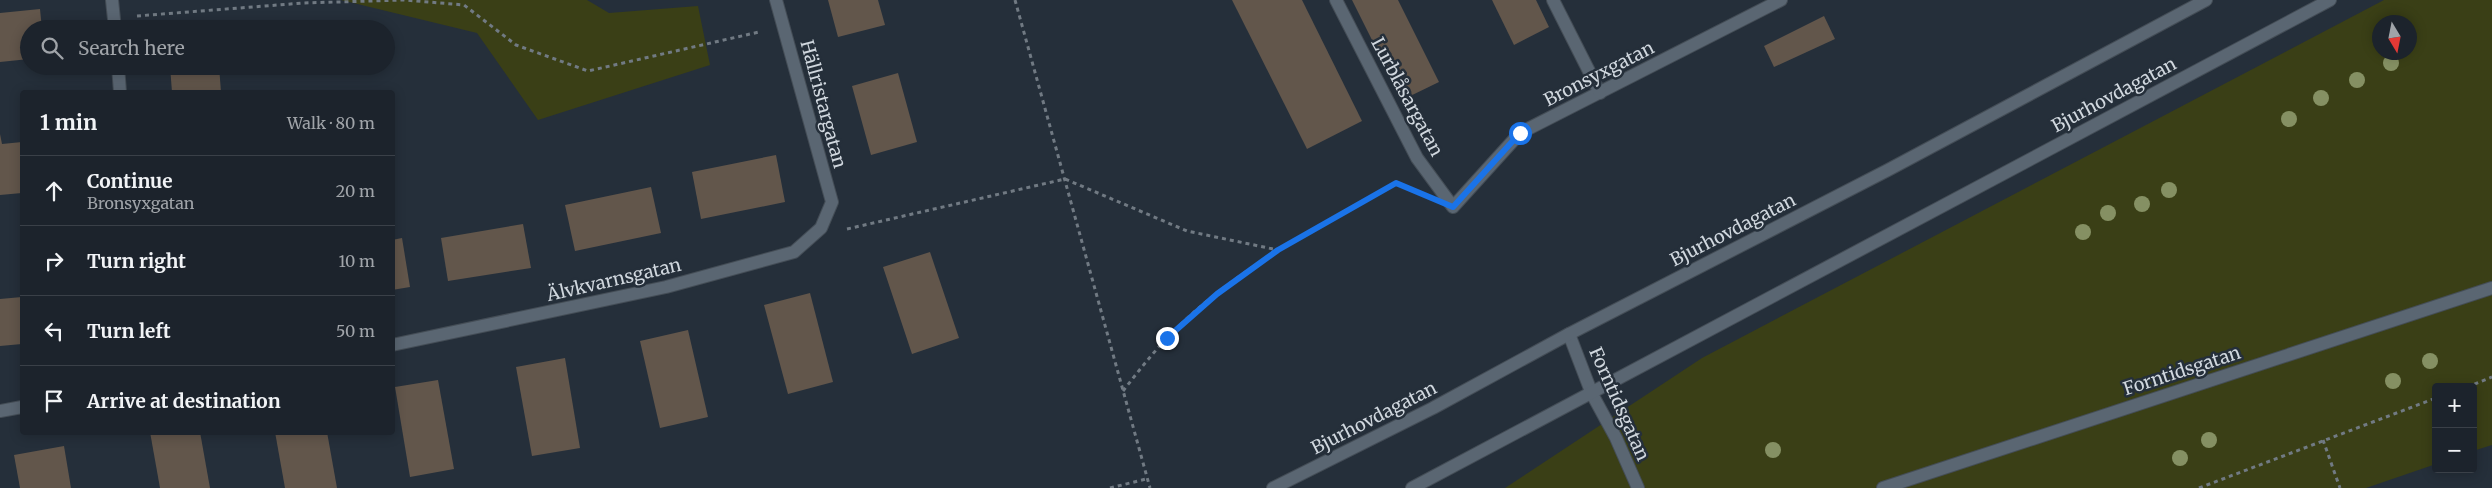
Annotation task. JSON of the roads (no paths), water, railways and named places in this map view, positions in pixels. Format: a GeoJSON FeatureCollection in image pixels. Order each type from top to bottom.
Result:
{"type":"FeatureCollection","features":[{"type":"Feature","properties":{"kind":"street"},"geometry":{"type":"LineString","coordinates":[[112,0],[114,20]]}},
{"type":"Feature","properties":{"kind":"street","name":"Hällristargatan"},"geometry":{"type":"LineString","coordinates":[[776,0],[832,202],[824,222]]}},
{"type":"Feature","properties":{"kind":"street","name":"Lurblåsargatan"},"geometry":{"type":"LineString","coordinates":[[1336,0],[1418,158],[1453,207]]}},
{"type":"Feature","properties":{"kind":"street"},"geometry":{"type":"LineString","coordinates":[[1553,0],[1600,93]]}},
{"type":"Feature","properties":{"kind":"street","name":"Bronsyxgatan"},"geometry":{"type":"LineString","coordinates":[[1453,207],[1520,133],[1781,0]]}},
{"type":"Feature","properties":{"kind":"street","name":"Bjurhovdagatan"},"geometry":{"type":"LineString","coordinates":[[1273,488],[1433,408],[1569,334],[1888,170],[2206,0]]}},
{"type":"Feature","properties":{"kind":"street","name":"Bjurhovdagatan"},"geometry":{"type":"LineString","coordinates":[[1412,488],[2330,0]]}},
{"type":"Feature","properties":{"kind":"street"},"geometry":{"type":"LineString","coordinates":[[119,75],[120,90]]}},
{"type":"Feature","properties":{"kind":"street","name":"Älvkvarnsgatan"},"geometry":{"type":"LineString","coordinates":[[395,344],[666,287],[794,252],[824,222]]}},
{"type":"Feature","properties":{"kind":"street","name":"Forntidsgatan"},"geometry":{"type":"LineString","coordinates":[[1883,488],[2492,288]]}},
{"type":"Feature","properties":{"kind":"street","name":"Forntidsgatan"},"geometry":{"type":"LineString","coordinates":[[1569,334],[1592,394],[1616,438],[1638,488]]}},
{"type":"Feature","properties":{"kind":"street"},"geometry":{"type":"LineString","coordinates":[[0,411],[20,407]]}}]}
